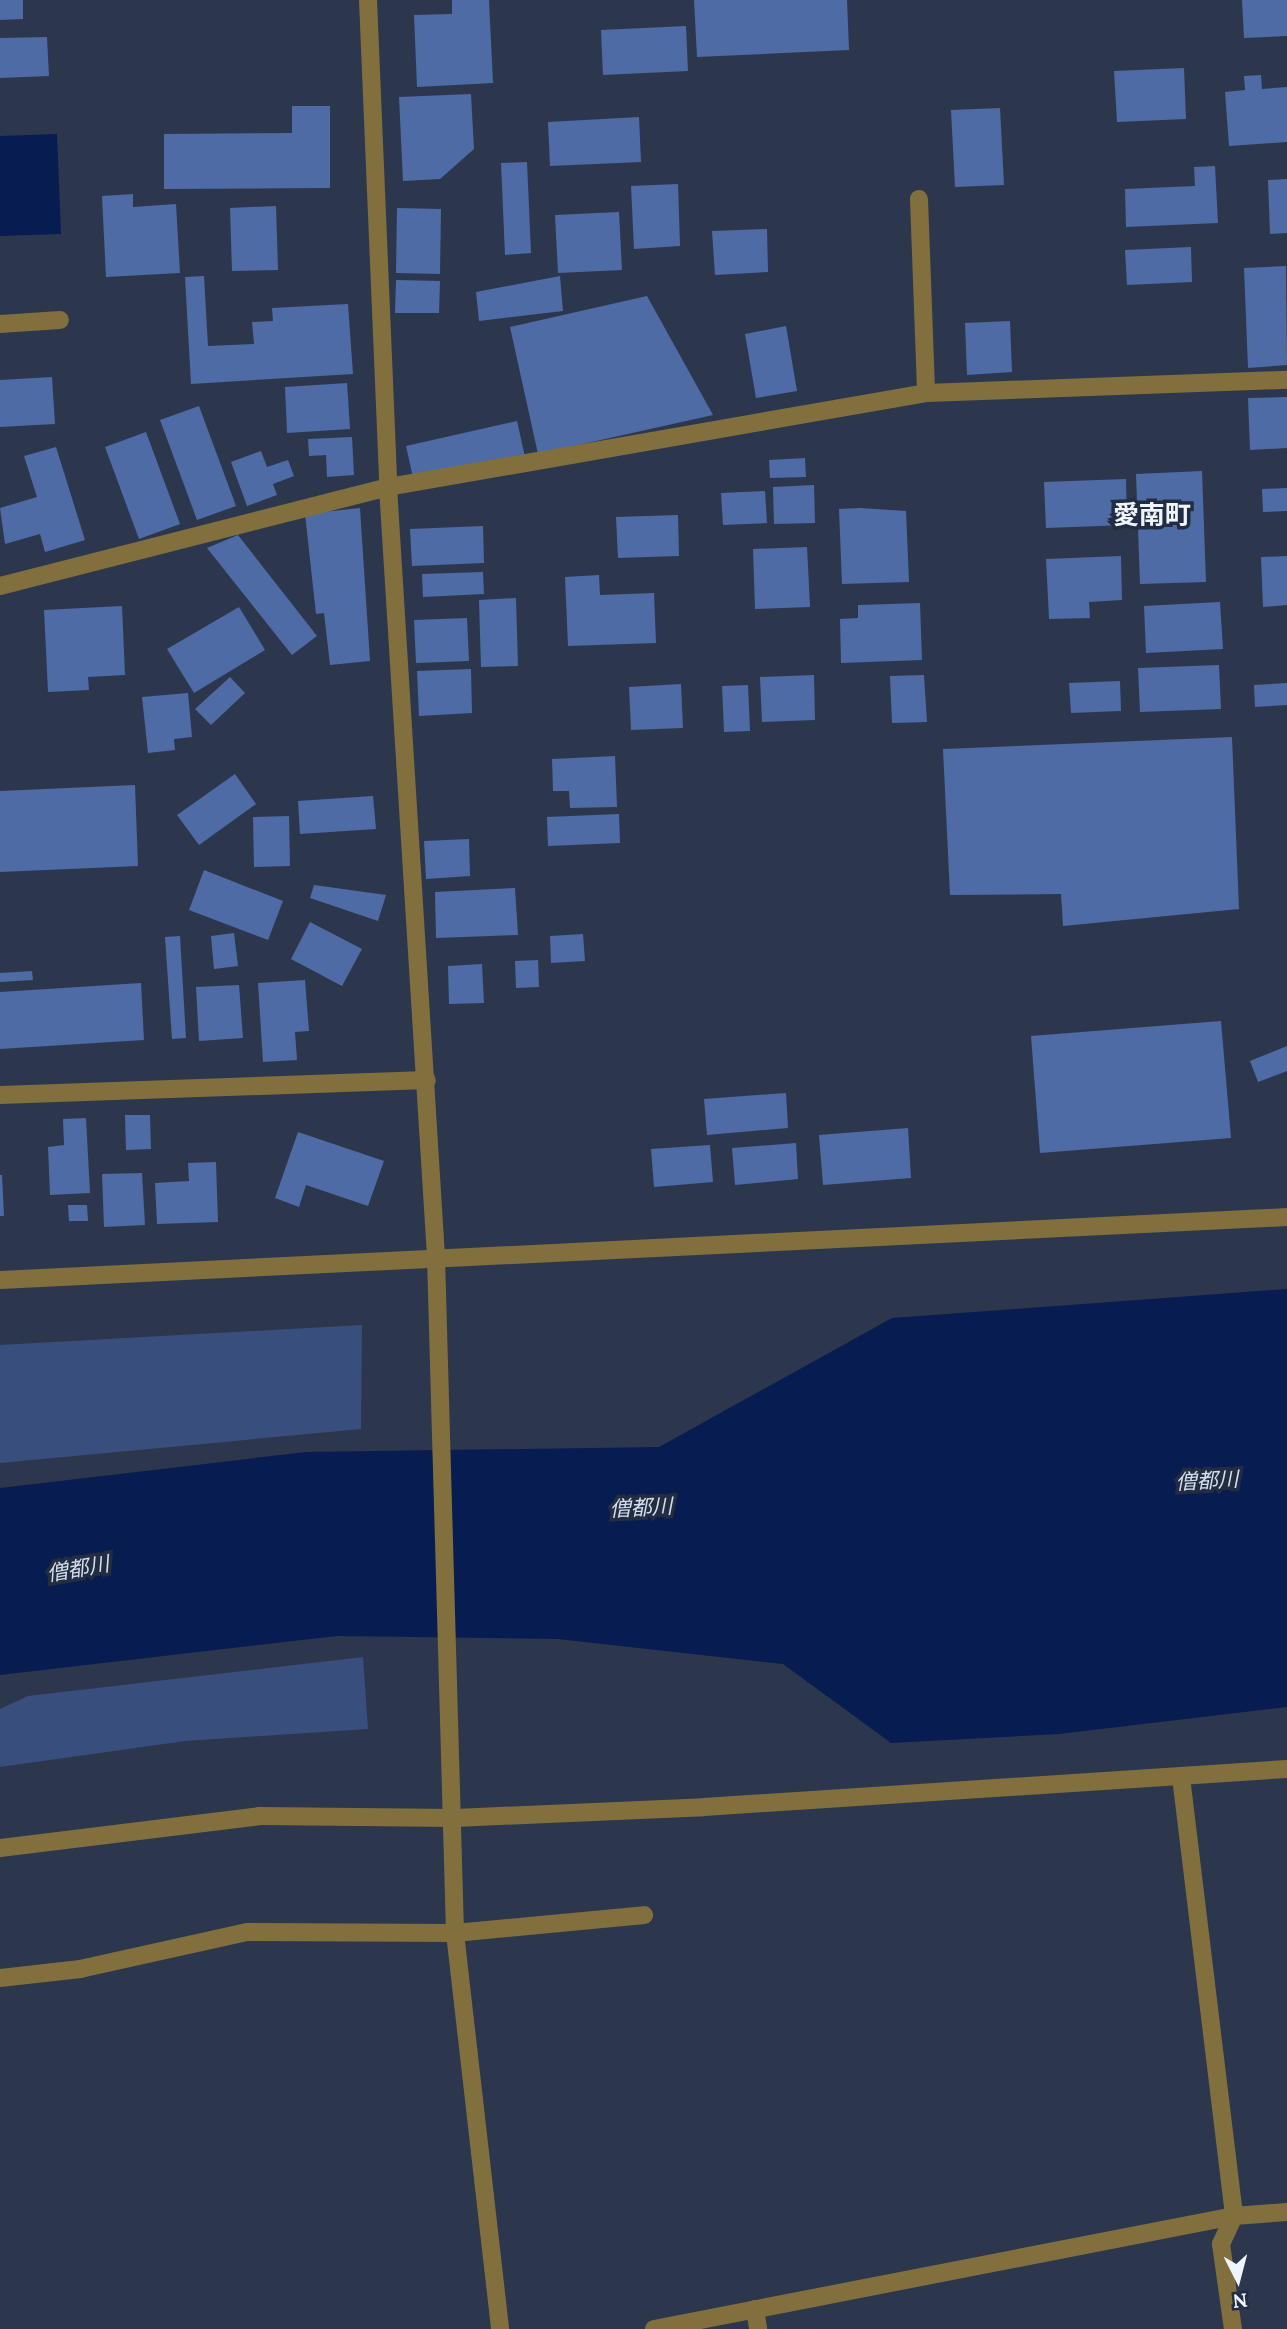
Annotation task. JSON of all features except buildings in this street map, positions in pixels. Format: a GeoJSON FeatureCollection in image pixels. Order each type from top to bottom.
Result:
{"type":"FeatureCollection","features":[{"type":"Feature","properties":{"kind":"street"},"geometry":{"type":"LineString","coordinates":[[368,0],[388,488],[436,1257],[455,1793],[455,1933],[500,2329]]}},
{"type":"Feature","properties":{"kind":"street"},"geometry":{"type":"LineString","coordinates":[[919,199],[926,393]]}},
{"type":"Feature","properties":{"kind":"street"},"geometry":{"type":"LineString","coordinates":[[0,324],[60,320]]}},
{"type":"Feature","properties":{"kind":"street"},"geometry":{"type":"LineString","coordinates":[[0,586],[388,488],[926,393],[1287,380]]}},
{"type":"Feature","properties":{"kind":"street"},"geometry":{"type":"LineString","coordinates":[[0,1095],[427,1080]]}},
{"type":"Feature","properties":{"kind":"street"},"geometry":{"type":"LineString","coordinates":[[0,1280],[1287,1217]]}},
{"type":"Feature","properties":{"kind":"street"},"geometry":{"type":"LineString","coordinates":[[0,1848],[259,1816],[455,1818],[1287,1769]]}},
{"type":"Feature","properties":{"kind":"street"},"geometry":{"type":"LineString","coordinates":[[1181,1777],[1234,2216],[1221,2244],[1233,2329]]}},
{"type":"Feature","properties":{"kind":"street"},"geometry":{"type":"LineString","coordinates":[[0,1978],[80,1969],[247,1932],[455,1933],[644,1915]]}},
{"type":"Feature","properties":{"kind":"street"},"geometry":{"type":"LineString","coordinates":[[654,2329],[1234,2216],[1287,2212]]}},
{"type":"Feature","properties":{"kind":"street"},"geometry":{"type":"LineString","coordinates":[[755,2309],[758,2329]]}},
{"type":"Feature","properties":{"kind":"shaded area"},"geometry":{"type":"Polygon","coordinates":[[[362,1325],[361,1429],[0,1463],[0,1345],[362,1325]]]}},
{"type":"Feature","properties":{"kind":"shaded area"},"geometry":{"type":"Polygon","coordinates":[[[363,1657],[368,1729],[185,1741],[0,1767],[0,1709],[28,1696],[363,1657]]]}},
{"type":"Feature","properties":{"kind":"water"},"geometry":{"type":"Polygon","coordinates":[[[57,134],[61,234],[0,236],[0,136],[57,134]]]}},
{"type":"Feature","properties":{"kind":"water","name":"僧都川"},"geometry":{"type":"Polygon","coordinates":[[[1287,1289],[1287,1707],[1059,1734],[891,1743],[783,1664],[558,1639],[337,1636],[0,1675],[0,1488],[306,1452],[659,1447],[892,1318],[1287,1289]]]}},
{"type":"Feature","properties":{"kind":"district","name":"愛南町"},"geometry":{"type":"Point","coordinates":[1152,515]}}]}
